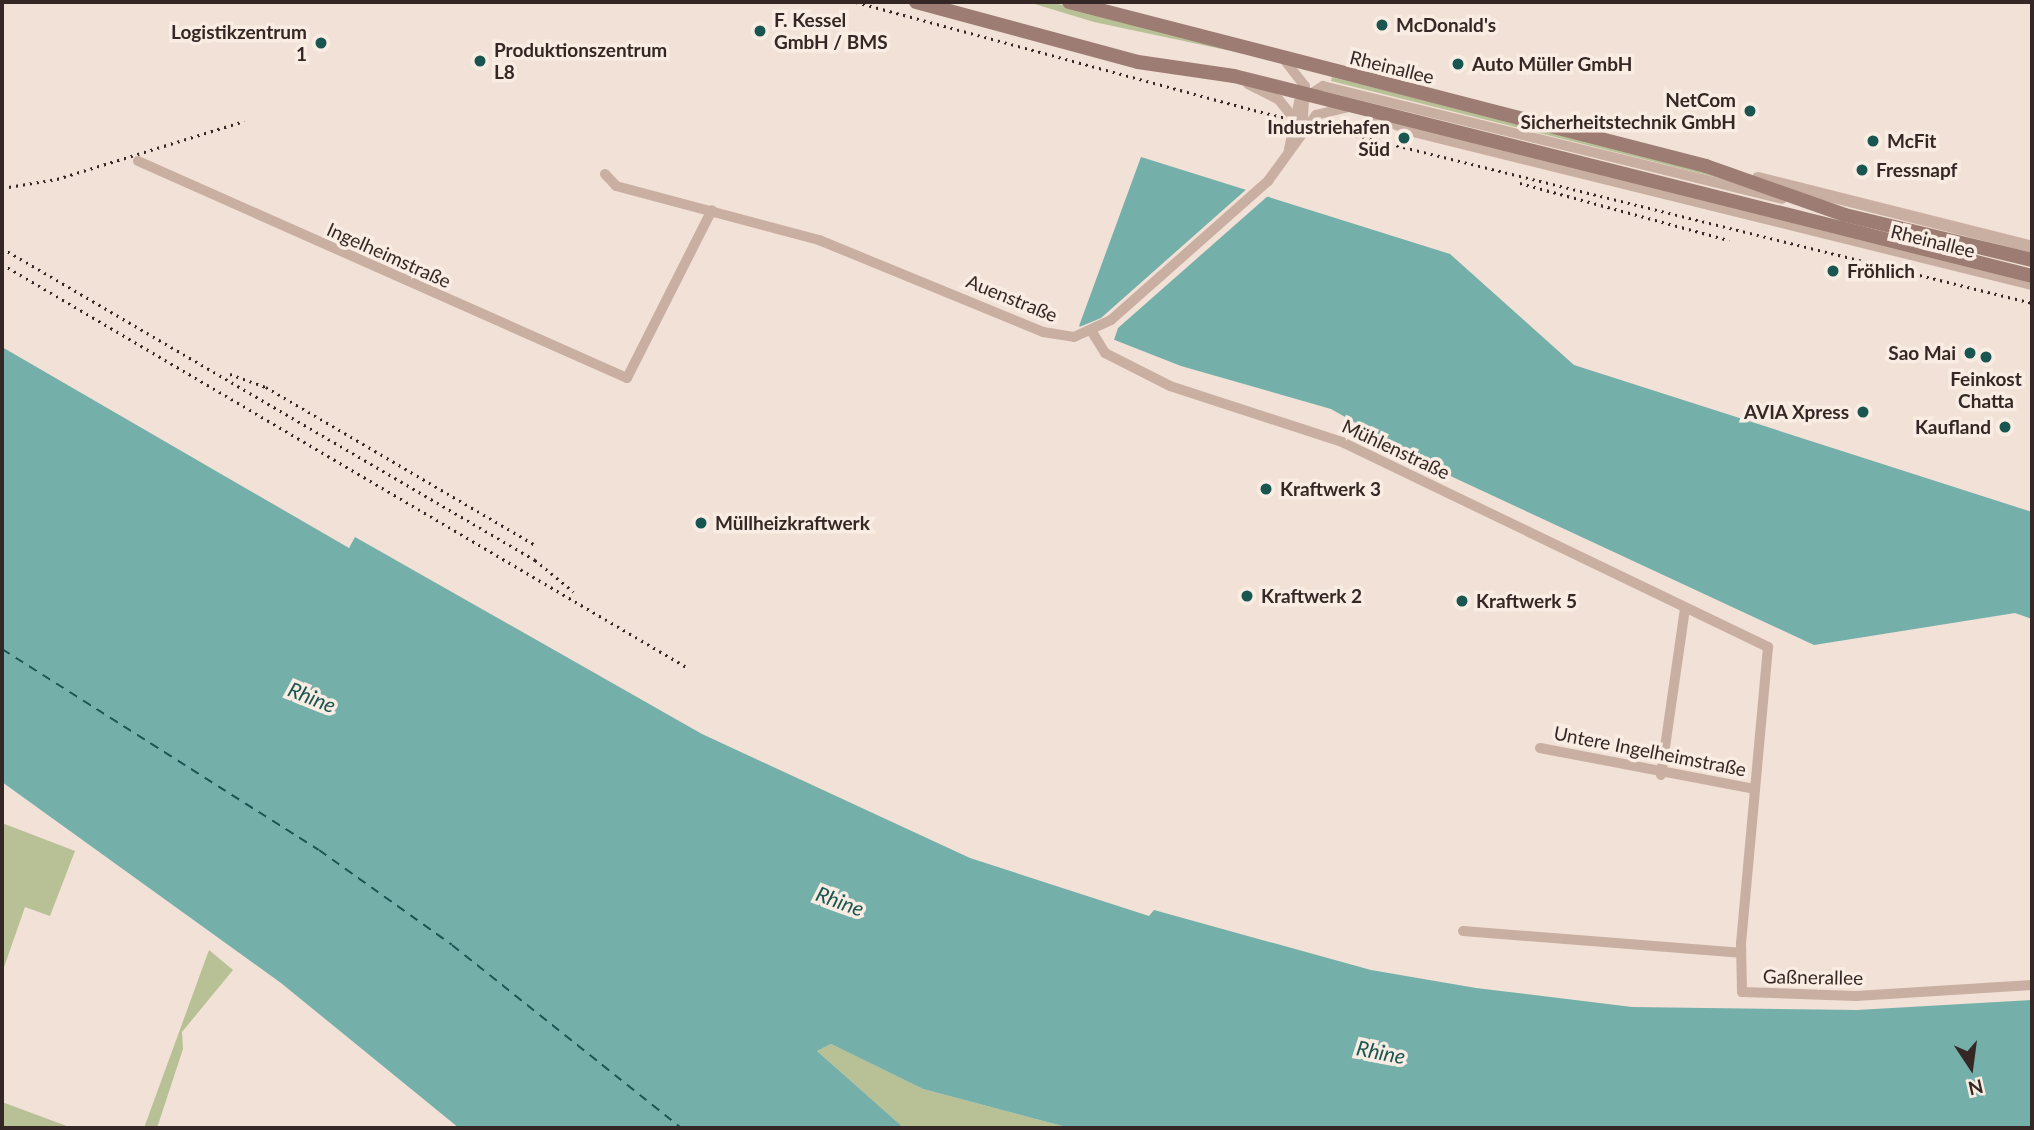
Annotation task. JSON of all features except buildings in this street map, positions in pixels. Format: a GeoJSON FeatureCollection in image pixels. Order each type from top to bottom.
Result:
{"type":"FeatureCollection","features":[{"type":"Feature","properties":{"kind":"main road","name":"Rheinallee"},"geometry":{"type":"LineString","coordinates":[[916,2],[1139,62],[1234,76],[2032,276]]}},
{"type":"Feature","properties":{"kind":"main road","name":"Rheinallee"},"geometry":{"type":"LineString","coordinates":[[1069,2],[1706,166],[1845,215],[2032,260]]}},
{"type":"Feature","properties":{"kind":"street"},"geometry":{"type":"LineString","coordinates":[[1282,59],[1300,71],[1306,94],[1300,137]]}},
{"type":"Feature","properties":{"kind":"street"},"geometry":{"type":"LineString","coordinates":[[1234,76],[1279,100],[1295,120]]}},
{"type":"Feature","properties":{"kind":"street","name":"Rheinallee"},"geometry":{"type":"LineString","coordinates":[[1306,94],[1324,86],[1845,215]]}},
{"type":"Feature","properties":{"kind":"street"},"geometry":{"type":"LineString","coordinates":[[1287,159],[1295,120],[1306,94]]}},
{"type":"Feature","properties":{"kind":"street"},"geometry":{"type":"LineString","coordinates":[[1092,332],[1262,187],[1287,159],[1316,116],[1355,106]]}},
{"type":"Feature","properties":{"kind":"street","name":"Rheinallee"},"geometry":{"type":"LineString","coordinates":[[1355,106],[1409,130],[2032,285]]}},
{"type":"Feature","properties":{"kind":"street","name":"Ingelheimstraße"},"geometry":{"type":"LineString","coordinates":[[138,161],[627,378],[712,210]]}},
{"type":"Feature","properties":{"kind":"street","name":"Rheinallee"},"geometry":{"type":"LineString","coordinates":[[1706,166],[2032,247]]}},
{"type":"Feature","properties":{"kind":"street","name":"Auenstraße"},"geometry":{"type":"LineString","coordinates":[[605,174],[616,186],[819,240],[1049,334],[1092,332]]}},
{"type":"Feature","properties":{"kind":"street","name":"Rheinallee"},"geometry":{"type":"LineString","coordinates":[[1662,195],[1762,208]]}},
{"type":"Feature","properties":{"kind":"street","name":"Mühlenstraße"},"geometry":{"type":"LineString","coordinates":[[1092,332],[1105,353],[1144,374],[1342,442],[1770,650],[1754,789],[1740,953]]}},
{"type":"Feature","properties":{"kind":"street"},"geometry":{"type":"LineString","coordinates":[[1661,775],[1685,608]]}},
{"type":"Feature","properties":{"kind":"street","name":"Untere Ingelheimstraße"},"geometry":{"type":"LineString","coordinates":[[1540,748],[1661,775],[1754,789]]}},
{"type":"Feature","properties":{"kind":"street","name":"Gaßnerallee"},"geometry":{"type":"LineString","coordinates":[[1463,931],[1740,953],[1738,987],[1746,993],[1856,996],[2032,985]]}},
{"type":"Feature","properties":{"kind":"green space"},"geometry":{"type":"Polygon","coordinates":[[[1028,2],[1051,2],[1245,54],[1094,22],[1028,2]]]}},
{"type":"Feature","properties":{"kind":"green space"},"geometry":{"type":"Polygon","coordinates":[[[1332,77],[1734,178],[1779,193],[1331,81],[1332,77]]]}},
{"type":"Feature","properties":{"kind":"green space"},"geometry":{"type":"Polygon","coordinates":[[[2,823],[75,851],[50,916],[25,907],[2,973],[2,823]]]}},
{"type":"Feature","properties":{"kind":"green space"},"geometry":{"type":"Polygon","coordinates":[[[209,950],[233,970],[182,1032],[183,1049],[157,1128],[144,1128],[209,950]]]}},
{"type":"Feature","properties":{"kind":"green space"},"geometry":{"type":"Polygon","coordinates":[[[831,1044],[923,1089],[1070,1128],[904,1128],[817,1051],[831,1044]]]}},
{"type":"Feature","properties":{"kind":"green space"},"geometry":{"type":"Polygon","coordinates":[[[2,1102],[72,1128],[2,1126],[2,1102]]]}},
{"type":"Feature","properties":{"kind":"water"},"geometry":{"type":"Polygon","coordinates":[[[1141,157],[1450,254],[1574,365],[2032,512],[2032,619],[2015,613],[1814,645],[1444,473],[1331,409],[1181,366],[1079,326],[1141,157]]]}},
{"type":"Feature","properties":{"kind":"water","name":"Rhine"},"geometry":{"type":"Polygon","coordinates":[[[2,347],[349,548],[355,537],[702,734],[970,858],[1149,916],[1154,910],[1371,970],[1476,988],[1632,1007],[1857,1010],[2032,1000],[2032,1128],[1070,1128],[923,1089],[831,1044],[817,1051],[904,1128],[459,1128],[281,983],[2,782],[2,347]]]}},
{"type":"Feature","properties":{"kind":"pier"},"geometry":{"type":"Polygon","coordinates":[[[1249,187],[1269,195],[1118,328],[1113,343],[1077,328],[1101,318],[1249,187]]]}},
{"type":"Feature","properties":{"kind":"ferry route"},"geometry":{"type":"LineString","coordinates":[[2,649],[319,850],[452,945],[681,1128]]}},
{"type":"Feature","properties":{"kind":"railway"},"geometry":{"type":"LineString","coordinates":[[856,2],[1254,110],[2032,303]]}},
{"type":"Feature","properties":{"kind":"railway"},"geometry":{"type":"LineString","coordinates":[[2,188],[57,179],[244,121]]}},
{"type":"Feature","properties":{"kind":"railway"},"geometry":{"type":"LineString","coordinates":[[1520,183],[1729,240]]}},
{"type":"Feature","properties":{"kind":"railway"},"geometry":{"type":"LineString","coordinates":[[2,248],[535,560],[574,592]]}},
{"type":"Feature","properties":{"kind":"railway"},"geometry":{"type":"LineString","coordinates":[[2,264],[688,668]]}},
{"type":"Feature","properties":{"kind":"railway"},"geometry":{"type":"LineString","coordinates":[[230,374],[266,387],[535,545]]}},
{"type":"Feature","properties":{"kind":"place","name":"McDonald's"},"geometry":{"type":"Point","coordinates":[1382,25]}},
{"type":"Feature","properties":{"kind":"place","name":"F. Kessel GmbH / BMS"},"geometry":{"type":"Point","coordinates":[760,31]}},
{"type":"Feature","properties":{"kind":"place","name":"Logistikzentrum 1"},"geometry":{"type":"Point","coordinates":[321,43]}},
{"type":"Feature","properties":{"kind":"place","name":"Produktionszentrum L8"},"geometry":{"type":"Point","coordinates":[480,61]}},
{"type":"Feature","properties":{"kind":"place","name":"Auto Müller GmbH"},"geometry":{"type":"Point","coordinates":[1458,64]}},
{"type":"Feature","properties":{"kind":"place","name":"NetCom Sicherheitstechnik GmbH"},"geometry":{"type":"Point","coordinates":[1750,111]}},
{"type":"Feature","properties":{"kind":"place","name":"Industriehafen Süd"},"geometry":{"type":"Point","coordinates":[1404,138]}},
{"type":"Feature","properties":{"kind":"place","name":"McFit"},"geometry":{"type":"Point","coordinates":[1873,141]}},
{"type":"Feature","properties":{"kind":"place","name":"Fressnapf"},"geometry":{"type":"Point","coordinates":[1862,170]}},
{"type":"Feature","properties":{"kind":"place","name":"Fröhlich"},"geometry":{"type":"Point","coordinates":[1833,271]}},
{"type":"Feature","properties":{"kind":"place","name":"Sao Mai"},"geometry":{"type":"Point","coordinates":[1970,353]}},
{"type":"Feature","properties":{"kind":"place","name":"Feinkost Chatta"},"geometry":{"type":"Point","coordinates":[1986,357]}},
{"type":"Feature","properties":{"kind":"place","name":"AVIA Xpress"},"geometry":{"type":"Point","coordinates":[1863,412]}},
{"type":"Feature","properties":{"kind":"place","name":"Kaufland"},"geometry":{"type":"Point","coordinates":[2005,427]}},
{"type":"Feature","properties":{"kind":"place","name":"Kraftwerk 3"},"geometry":{"type":"Point","coordinates":[1266,489]}},
{"type":"Feature","properties":{"kind":"place","name":"Müllheizkraftwerk"},"geometry":{"type":"Point","coordinates":[701,523]}},
{"type":"Feature","properties":{"kind":"place","name":"Kraftwerk 2"},"geometry":{"type":"Point","coordinates":[1247,596]}},
{"type":"Feature","properties":{"kind":"place","name":"Kraftwerk 5"},"geometry":{"type":"Point","coordinates":[1462,601]}}]}
